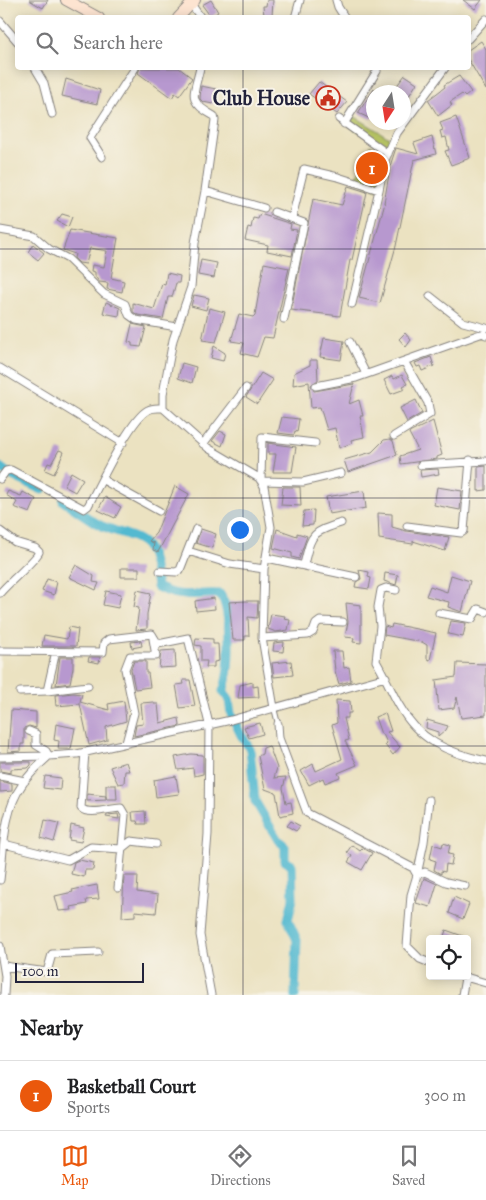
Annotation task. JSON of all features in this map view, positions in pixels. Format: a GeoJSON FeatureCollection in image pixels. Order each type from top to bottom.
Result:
{"type":"FeatureCollection","features":[{"type":"Feature","properties":{"kind":"street"},"geometry":{"type":"LineString","coordinates":[[66,0],[94,15]]}},
{"type":"Feature","properties":{"kind":"street"},"geometry":{"type":"LineString","coordinates":[[297,15],[300,0]]}},
{"type":"Feature","properties":{"kind":"street"},"geometry":{"type":"LineString","coordinates":[[336,0],[343,15]]}},
{"type":"Feature","properties":{"kind":"street"},"geometry":{"type":"LineString","coordinates":[[181,15],[193,2],[200,15]]}},
{"type":"Feature","properties":{"kind":"street"},"geometry":{"type":"LineString","coordinates":[[471,36],[486,19]]}},
{"type":"Feature","properties":{"kind":"street"},"geometry":{"type":"LineString","coordinates":[[0,21],[15,38]]}},
{"type":"Feature","properties":{"kind":"street"},"geometry":{"type":"LineString","coordinates":[[35,70],[44,83],[52,114]]}},
{"type":"Feature","properties":{"kind":"street"},"geometry":{"type":"LineString","coordinates":[[102,157],[90,138],[134,70]]}},
{"type":"Feature","properties":{"kind":"street"},"geometry":{"type":"LineString","coordinates":[[200,70],[194,98],[196,105],[214,116],[215,120],[205,191],[195,243],[191,287],[176,328],[163,394],[163,408],[203,444],[261,481],[264,486],[271,527],[264,569],[262,638],[274,708]]}},
{"type":"Feature","properties":{"kind":"street"},"geometry":{"type":"LineString","coordinates":[[352,304],[388,154],[397,133],[444,70]]}},
{"type":"Feature","properties":{"kind":"street"},"geometry":{"type":"LineString","coordinates":[[377,71],[342,121],[388,154]]}},
{"type":"Feature","properties":{"kind":"street"},"geometry":{"type":"LineString","coordinates":[[292,218],[304,169],[379,190]]}},
{"type":"Feature","properties":{"kind":"street"},"geometry":{"type":"LineString","coordinates":[[205,191],[264,208]]}},
{"type":"Feature","properties":{"kind":"street"},"geometry":{"type":"LineString","coordinates":[[274,212],[304,222],[284,319]]}},
{"type":"Feature","properties":{"kind":"street"},"geometry":{"type":"LineString","coordinates":[[0,230],[34,236],[48,249],[68,259],[104,294],[125,304],[129,315],[136,320],[176,328]]}},
{"type":"Feature","properties":{"kind":"street"},"geometry":{"type":"LineString","coordinates":[[430,296],[463,322],[486,328]]}},
{"type":"Feature","properties":{"kind":"street"},"geometry":{"type":"LineString","coordinates":[[316,386],[366,374],[483,333],[486,334]]}},
{"type":"Feature","properties":{"kind":"street"},"geometry":{"type":"LineString","coordinates":[[350,342],[366,374]]}},
{"type":"Feature","properties":{"kind":"street"},"geometry":{"type":"LineString","coordinates":[[394,436],[430,414],[428,403],[404,361]]}},
{"type":"Feature","properties":{"kind":"street"},"geometry":{"type":"LineString","coordinates":[[0,368],[123,443]]}},
{"type":"Feature","properties":{"kind":"street"},"geometry":{"type":"LineString","coordinates":[[203,444],[246,388]]}},
{"type":"Feature","properties":{"kind":"street"},"geometry":{"type":"LineString","coordinates":[[4,474],[11,470],[84,508],[88,506],[134,424],[146,410],[163,408]]}},
{"type":"Feature","properties":{"kind":"street"},"geometry":{"type":"LineString","coordinates":[[261,481],[262,437],[315,443]]}},
{"type":"Feature","properties":{"kind":"street"},"geometry":{"type":"LineString","coordinates":[[407,526],[461,533],[464,531],[470,460]]}},
{"type":"Feature","properties":{"kind":"street"},"geometry":{"type":"LineString","coordinates":[[421,465],[486,460]]}},
{"type":"Feature","properties":{"kind":"street"},"geometry":{"type":"LineString","coordinates":[[261,481],[303,482],[341,473]]}},
{"type":"Feature","properties":{"kind":"street"},"geometry":{"type":"LineString","coordinates":[[102,480],[159,511]]}},
{"type":"Feature","properties":{"kind":"street"},"geometry":{"type":"LineString","coordinates":[[304,564],[312,536],[316,532],[341,523]]}},
{"type":"Feature","properties":{"kind":"street"},"geometry":{"type":"LineString","coordinates":[[160,570],[176,572],[180,570],[196,529]]}},
{"type":"Feature","properties":{"kind":"street"},"geometry":{"type":"LineString","coordinates":[[0,531],[16,542],[35,548],[38,552],[37,557],[13,577],[0,593]]}},
{"type":"Feature","properties":{"kind":"street"},"geometry":{"type":"LineString","coordinates":[[188,551],[230,564],[264,569]]}},
{"type":"Feature","properties":{"kind":"street"},"geometry":{"type":"LineString","coordinates":[[267,558],[356,576]]}},
{"type":"Feature","properties":{"kind":"street"},"geometry":{"type":"LineString","coordinates":[[396,590],[386,588],[381,590],[378,607],[380,626],[375,650],[376,661],[386,677],[398,705],[413,727],[424,737],[448,750],[486,762]]}},
{"type":"Feature","properties":{"kind":"street"},"geometry":{"type":"LineString","coordinates":[[439,613],[472,618],[478,609],[486,612]]}},
{"type":"Feature","properties":{"kind":"street"},"geometry":{"type":"LineString","coordinates":[[262,638],[308,635],[313,632],[316,624],[320,621],[343,622]]}},
{"type":"Feature","properties":{"kind":"street"},"geometry":{"type":"LineString","coordinates":[[0,650],[103,652],[106,639],[152,634]]}},
{"type":"Feature","properties":{"kind":"street"},"geometry":{"type":"LineString","coordinates":[[152,634],[158,644],[188,638],[209,724],[208,834],[200,935],[211,995]]}},
{"type":"Feature","properties":{"kind":"street"},"geometry":{"type":"LineString","coordinates":[[126,743],[134,713],[125,665],[130,656],[156,656],[152,634]]}},
{"type":"Feature","properties":{"kind":"street"},"geometry":{"type":"LineString","coordinates":[[47,691],[56,651]]}},
{"type":"Feature","properties":{"kind":"street"},"geometry":{"type":"LineString","coordinates":[[0,757],[48,756],[85,752],[233,720],[386,677]]}},
{"type":"Feature","properties":{"kind":"street"},"geometry":{"type":"LineString","coordinates":[[20,692],[88,686]]}},
{"type":"Feature","properties":{"kind":"street"},"geometry":{"type":"LineString","coordinates":[[278,724],[279,738],[307,813],[413,868],[417,875]]}},
{"type":"Feature","properties":{"kind":"street"},"geometry":{"type":"LineString","coordinates":[[28,731],[36,734],[36,745],[46,750],[48,756]]}},
{"type":"Feature","properties":{"kind":"street"},"geometry":{"type":"LineString","coordinates":[[85,752],[81,808],[92,812],[121,808],[125,815],[118,888]]}},
{"type":"Feature","properties":{"kind":"street"},"geometry":{"type":"LineString","coordinates":[[0,880],[5,827],[15,796],[25,781],[48,756]]}},
{"type":"Feature","properties":{"kind":"street"},"geometry":{"type":"LineString","coordinates":[[0,776],[25,781]]}},
{"type":"Feature","properties":{"kind":"street"},"geometry":{"type":"LineString","coordinates":[[426,961],[420,959],[407,946],[411,895],[424,842],[428,800]]}},
{"type":"Feature","properties":{"kind":"street"},"geometry":{"type":"LineString","coordinates":[[4,844],[68,860],[91,847],[121,849],[131,840],[156,844]]}},
{"type":"Feature","properties":{"kind":"street"},"geometry":{"type":"LineString","coordinates":[[417,875],[425,872],[446,882],[465,886]]}},
{"type":"Feature","properties":{"kind":"street"},"geometry":{"type":"LineString","coordinates":[[0,946],[4,966],[4,995]]}},
{"type":"Feature","properties":{"kind":"street"},"geometry":{"type":"LineString","coordinates":[[4,966],[47,972],[52,954],[98,952]]}},
{"type":"Feature","properties":{"kind":"street"},"geometry":{"type":"LineString","coordinates":[[471,979],[486,983]]}},
{"type":"Feature","properties":{"kind":"street"},"geometry":{"type":"LineString","coordinates":[[462,995],[464,980]]}},
{"type":"Feature","properties":{"kind":"lane"},"geometry":{"type":"LineString","coordinates":[[274,708],[278,724]]}},
{"type":"Feature","properties":{"kind":"green space"},"geometry":{"type":"Polygon","coordinates":[[[354,116],[366,123],[366,130],[377,130],[391,139],[386,149],[348,125],[354,116]]]}},
{"type":"Feature","properties":{"kind":"green space"},"geometry":{"type":"Polygon","coordinates":[[[371,145],[385,155],[379,190],[355,181],[371,145]]]}},
{"type":"Feature","properties":{"kind":"building"},"geometry":{"type":"Polygon","coordinates":[[[29,0],[48,0],[43,8],[29,0]]]}},
{"type":"Feature","properties":{"kind":"building"},"geometry":{"type":"Polygon","coordinates":[[[211,0],[218,12],[210,15],[202,5],[211,0]]]}},
{"type":"Feature","properties":{"kind":"building"},"geometry":{"type":"Polygon","coordinates":[[[267,0],[273,0],[272,15],[264,15],[263,6],[266,6],[267,0]]]}},
{"type":"Feature","properties":{"kind":"building"},"geometry":{"type":"Polygon","coordinates":[[[463,0],[482,0],[475,9],[463,0]]]}},
{"type":"Feature","properties":{"kind":"building"},"geometry":{"type":"Polygon","coordinates":[[[481,41],[486,49],[486,90],[471,64],[471,48],[481,41]]]}},
{"type":"Feature","properties":{"kind":"building"},"geometry":{"type":"Polygon","coordinates":[[[139,70],[182,70],[192,78],[179,96],[175,93],[172,98],[138,73],[139,70]]]}},
{"type":"Feature","properties":{"kind":"building"},"geometry":{"type":"Polygon","coordinates":[[[405,75],[417,83],[411,93],[411,85],[397,85],[405,75]]]}},
{"type":"Feature","properties":{"kind":"building"},"geometry":{"type":"Polygon","coordinates":[[[459,76],[471,92],[465,97],[462,94],[450,102],[452,105],[438,116],[428,100],[445,87],[444,85],[459,76]]]}},
{"type":"Feature","properties":{"kind":"building"},"geometry":{"type":"Polygon","coordinates":[[[66,79],[100,90],[97,104],[62,96],[66,79]]]}},
{"type":"Feature","properties":{"kind":"building","name":"Club House"},"geometry":{"type":"Polygon","coordinates":[[[319,82],[347,102],[337,114],[309,94],[319,82]]]}},
{"type":"Feature","properties":{"kind":"building"},"geometry":{"type":"Polygon","coordinates":[[[201,86],[216,89],[213,104],[203,102],[200,99],[201,86]]]}},
{"type":"Feature","properties":{"kind":"building"},"geometry":{"type":"Polygon","coordinates":[[[366,101],[366,117],[358,113],[366,101]]]}},
{"type":"Feature","properties":{"kind":"building"},"geometry":{"type":"Polygon","coordinates":[[[456,117],[470,158],[451,165],[445,151],[449,150],[446,137],[442,138],[440,131],[443,130],[440,123],[456,117]]]}},
{"type":"Feature","properties":{"kind":"building"},"geometry":{"type":"Polygon","coordinates":[[[432,137],[436,154],[414,160],[396,246],[380,303],[359,298],[385,203],[391,163],[396,148],[418,154],[414,143],[432,137]]]}},
{"type":"Feature","properties":{"kind":"building"},"geometry":{"type":"Polygon","coordinates":[[[348,186],[367,192],[352,260],[350,260],[340,316],[291,310],[313,199],[342,205],[348,186]]]}},
{"type":"Feature","properties":{"kind":"building"},"geometry":{"type":"Polygon","coordinates":[[[62,214],[72,217],[68,227],[57,221],[62,214]]]}},
{"type":"Feature","properties":{"kind":"building"},"geometry":{"type":"Polygon","coordinates":[[[260,214],[291,224],[290,229],[297,230],[292,256],[267,251],[268,245],[245,240],[248,227],[251,228],[253,218],[258,219],[260,214]]]}},
{"type":"Feature","properties":{"kind":"building"},"geometry":{"type":"Polygon","coordinates":[[[70,230],[118,238],[111,278],[124,281],[122,292],[107,289],[108,283],[99,282],[95,272],[91,271],[92,265],[104,267],[107,251],[90,248],[86,264],[79,263],[74,258],[75,254],[63,250],[70,230]]]}},
{"type":"Feature","properties":{"kind":"building"},"geometry":{"type":"Polygon","coordinates":[[[33,244],[44,253],[38,260],[28,252],[33,244]]]}},
{"type":"Feature","properties":{"kind":"building"},"geometry":{"type":"Polygon","coordinates":[[[201,260],[217,263],[214,278],[198,275],[201,260]]]}},
{"type":"Feature","properties":{"kind":"building"},"geometry":{"type":"Polygon","coordinates":[[[264,263],[289,268],[273,338],[264,337],[257,357],[241,353],[244,343],[231,341],[239,314],[253,317],[255,315],[264,263]]]}},
{"type":"Feature","properties":{"kind":"building"},"geometry":{"type":"Polygon","coordinates":[[[167,273],[180,276],[179,283],[176,283],[172,297],[168,297],[163,319],[138,315],[133,312],[133,303],[154,309],[162,284],[165,285],[167,273]]]}},
{"type":"Feature","properties":{"kind":"building"},"geometry":{"type":"Polygon","coordinates":[[[194,295],[209,298],[206,310],[191,306],[194,295]]]}},
{"type":"Feature","properties":{"kind":"building"},"geometry":{"type":"Polygon","coordinates":[[[106,302],[120,308],[119,316],[103,313],[106,302]]]}},
{"type":"Feature","properties":{"kind":"building"},"geometry":{"type":"Polygon","coordinates":[[[209,308],[225,312],[216,342],[202,340],[209,308]]]}},
{"type":"Feature","properties":{"kind":"building"},"geometry":{"type":"Polygon","coordinates":[[[132,324],[146,327],[141,347],[132,346],[132,343],[128,342],[132,324]]]}},
{"type":"Feature","properties":{"kind":"building"},"geometry":{"type":"Polygon","coordinates":[[[405,333],[411,340],[406,347],[399,339],[405,333]]]}},
{"type":"Feature","properties":{"kind":"building"},"geometry":{"type":"Polygon","coordinates":[[[324,338],[344,341],[341,360],[320,357],[324,338]]]}},
{"type":"Feature","properties":{"kind":"building"},"geometry":{"type":"Polygon","coordinates":[[[214,346],[225,353],[223,361],[211,358],[214,346]]]}},
{"type":"Feature","properties":{"kind":"building"},"geometry":{"type":"Polygon","coordinates":[[[431,357],[434,366],[422,371],[420,366],[417,367],[415,363],[431,357]]]}},
{"type":"Feature","properties":{"kind":"building"},"geometry":{"type":"Polygon","coordinates":[[[310,360],[317,360],[318,380],[311,385],[314,391],[354,384],[349,404],[359,400],[363,416],[360,416],[364,437],[351,440],[352,443],[339,448],[335,428],[327,430],[320,407],[311,408],[309,382],[293,385],[294,373],[310,365],[310,360]]]}},
{"type":"Feature","properties":{"kind":"building"},"geometry":{"type":"Polygon","coordinates":[[[182,363],[196,367],[192,383],[178,378],[182,363]]]}},
{"type":"Feature","properties":{"kind":"building"},"geometry":{"type":"Polygon","coordinates":[[[261,373],[273,380],[257,404],[246,397],[261,373]]]}},
{"type":"Feature","properties":{"kind":"building"},"geometry":{"type":"Polygon","coordinates":[[[402,375],[407,384],[403,386],[405,389],[391,394],[384,380],[392,376],[394,379],[402,375]]]}},
{"type":"Feature","properties":{"kind":"building"},"geometry":{"type":"Polygon","coordinates":[[[416,400],[422,413],[407,422],[400,408],[416,400]]]}},
{"type":"Feature","properties":{"kind":"building"},"geometry":{"type":"Polygon","coordinates":[[[282,417],[299,419],[297,432],[295,431],[294,435],[278,433],[282,417]]]}},
{"type":"Feature","properties":{"kind":"building"},"geometry":{"type":"Polygon","coordinates":[[[433,421],[442,455],[437,457],[437,459],[401,464],[400,456],[418,450],[409,433],[433,421]]]}},
{"type":"Feature","properties":{"kind":"building"},"geometry":{"type":"Polygon","coordinates":[[[220,431],[226,434],[222,446],[212,441],[220,431]]]}},
{"type":"Feature","properties":{"kind":"building"},"geometry":{"type":"Polygon","coordinates":[[[390,439],[393,441],[397,455],[348,472],[344,460],[372,452],[384,440],[390,439]]]}},
{"type":"Feature","properties":{"kind":"building"},"geometry":{"type":"Polygon","coordinates":[[[268,443],[296,447],[292,472],[273,472],[276,454],[268,454],[268,443]]]}},
{"type":"Feature","properties":{"kind":"building"},"geometry":{"type":"Polygon","coordinates":[[[59,450],[64,452],[54,474],[45,470],[48,463],[51,464],[59,450]]]}},
{"type":"Feature","properties":{"kind":"building"},"geometry":{"type":"Polygon","coordinates":[[[486,466],[486,490],[478,491],[478,467],[486,466]]]}},
{"type":"Feature","properties":{"kind":"building"},"geometry":{"type":"Polygon","coordinates":[[[438,469],[439,474],[421,477],[420,470],[438,469]]]}},
{"type":"Feature","properties":{"kind":"building"},"geometry":{"type":"Polygon","coordinates":[[[71,472],[83,479],[75,492],[64,486],[71,472]]]}},
{"type":"Feature","properties":{"kind":"building"},"geometry":{"type":"Polygon","coordinates":[[[175,486],[189,494],[158,552],[153,550],[154,543],[149,541],[156,533],[175,486]]]}},
{"type":"Feature","properties":{"kind":"building"},"geometry":{"type":"Polygon","coordinates":[[[283,487],[300,487],[301,506],[281,505],[283,487]]]}},
{"type":"Feature","properties":{"kind":"building"},"geometry":{"type":"Polygon","coordinates":[[[437,487],[462,491],[460,510],[434,505],[437,487]]]}},
{"type":"Feature","properties":{"kind":"building"},"geometry":{"type":"Polygon","coordinates":[[[8,491],[21,496],[23,492],[36,499],[30,513],[14,507],[17,502],[6,495],[8,491]]]}},
{"type":"Feature","properties":{"kind":"building"},"geometry":{"type":"Polygon","coordinates":[[[364,491],[366,508],[329,514],[326,497],[364,491]]]}},
{"type":"Feature","properties":{"kind":"building"},"geometry":{"type":"Polygon","coordinates":[[[105,497],[121,507],[115,518],[98,510],[105,497]]]}},
{"type":"Feature","properties":{"kind":"building"},"geometry":{"type":"Polygon","coordinates":[[[314,510],[313,525],[302,526],[304,511],[314,510]]]}},
{"type":"Feature","properties":{"kind":"building"},"geometry":{"type":"Polygon","coordinates":[[[378,513],[392,514],[392,527],[406,531],[449,537],[445,551],[413,541],[413,544],[379,539],[378,513]]]}},
{"type":"Feature","properties":{"kind":"building"},"geometry":{"type":"Polygon","coordinates":[[[201,529],[216,534],[212,548],[196,543],[201,529]]]}},
{"type":"Feature","properties":{"kind":"building"},"geometry":{"type":"Polygon","coordinates":[[[277,529],[297,536],[297,533],[307,536],[299,559],[292,557],[292,553],[273,548],[277,529]]]}},
{"type":"Feature","properties":{"kind":"building"},"geometry":{"type":"Polygon","coordinates":[[[76,565],[94,576],[93,582],[99,583],[96,590],[69,577],[76,565]]]}},
{"type":"Feature","properties":{"kind":"building"},"geometry":{"type":"Polygon","coordinates":[[[121,568],[139,568],[139,577],[121,577],[121,568]]]}},
{"type":"Feature","properties":{"kind":"building"},"geometry":{"type":"Polygon","coordinates":[[[359,570],[369,572],[368,577],[371,578],[369,589],[355,587],[356,582],[361,579],[359,570]]]}},
{"type":"Feature","properties":{"kind":"building"},"geometry":{"type":"Polygon","coordinates":[[[385,573],[398,575],[396,585],[384,581],[385,573]]]}},
{"type":"Feature","properties":{"kind":"building"},"geometry":{"type":"Polygon","coordinates":[[[451,575],[470,581],[462,612],[448,607],[449,602],[426,596],[430,586],[447,592],[451,575]]]}},
{"type":"Feature","properties":{"kind":"building"},"geometry":{"type":"Polygon","coordinates":[[[47,579],[57,582],[54,595],[42,591],[47,579]]]}},
{"type":"Feature","properties":{"kind":"building"},"geometry":{"type":"Polygon","coordinates":[[[137,590],[151,593],[147,614],[147,629],[136,630],[139,608],[134,607],[137,590]]]}},
{"type":"Feature","properties":{"kind":"building"},"geometry":{"type":"Polygon","coordinates":[[[106,591],[121,594],[118,608],[103,605],[106,591]]]}},
{"type":"Feature","properties":{"kind":"building"},"geometry":{"type":"Polygon","coordinates":[[[214,598],[215,609],[196,611],[195,601],[214,598]]]}},
{"type":"Feature","properties":{"kind":"building"},"geometry":{"type":"Polygon","coordinates":[[[258,601],[257,618],[248,617],[249,636],[245,636],[245,640],[233,640],[229,602],[258,601]]]}},
{"type":"Feature","properties":{"kind":"building"},"geometry":{"type":"Polygon","coordinates":[[[346,603],[361,605],[361,643],[353,642],[354,638],[345,637],[348,622],[346,603]]]}},
{"type":"Feature","properties":{"kind":"building"},"geometry":{"type":"Polygon","coordinates":[[[271,614],[285,616],[284,619],[290,620],[288,630],[276,632],[268,629],[271,614]]]}},
{"type":"Feature","properties":{"kind":"building"},"geometry":{"type":"Polygon","coordinates":[[[451,621],[466,623],[463,637],[448,634],[451,621]]]}},
{"type":"Feature","properties":{"kind":"building"},"geometry":{"type":"Polygon","coordinates":[[[392,624],[436,633],[430,660],[427,659],[427,645],[422,642],[384,635],[385,626],[391,628],[392,624]]]}},
{"type":"Feature","properties":{"kind":"building"},"geometry":{"type":"Polygon","coordinates":[[[69,627],[78,629],[76,646],[42,646],[44,635],[67,639],[69,627]]]}},
{"type":"Feature","properties":{"kind":"building"},"geometry":{"type":"Polygon","coordinates":[[[196,638],[213,639],[213,644],[218,644],[219,661],[214,662],[214,667],[206,667],[207,661],[201,661],[201,646],[195,645],[196,638]]]}},
{"type":"Feature","properties":{"kind":"building"},"geometry":{"type":"Polygon","coordinates":[[[141,641],[142,646],[132,648],[131,642],[141,641]]]}},
{"type":"Feature","properties":{"kind":"building"},"geometry":{"type":"Polygon","coordinates":[[[284,642],[283,652],[273,651],[274,643],[284,642]]]}},
{"type":"Feature","properties":{"kind":"building"},"geometry":{"type":"Polygon","coordinates":[[[175,650],[176,667],[159,668],[161,651],[175,650]]]}},
{"type":"Feature","properties":{"kind":"building"},"geometry":{"type":"Polygon","coordinates":[[[333,651],[342,651],[344,668],[349,667],[351,681],[339,684],[335,671],[333,651]]]}},
{"type":"Feature","properties":{"kind":"building"},"geometry":{"type":"Polygon","coordinates":[[[60,657],[73,657],[73,668],[70,683],[56,685],[60,657]]]}},
{"type":"Feature","properties":{"kind":"building"},"geometry":{"type":"Polygon","coordinates":[[[89,657],[100,657],[99,663],[88,661],[89,657]]]}},
{"type":"Feature","properties":{"kind":"building"},"geometry":{"type":"Polygon","coordinates":[[[134,661],[146,661],[146,673],[148,673],[150,687],[135,689],[131,669],[134,661]]]}},
{"type":"Feature","properties":{"kind":"building"},"geometry":{"type":"Polygon","coordinates":[[[291,661],[293,675],[274,677],[272,663],[291,661]]]}},
{"type":"Feature","properties":{"kind":"building"},"geometry":{"type":"Polygon","coordinates":[[[457,663],[486,664],[486,715],[461,718],[457,697],[454,708],[439,710],[436,680],[456,677],[457,663]]]}},
{"type":"Feature","properties":{"kind":"building"},"geometry":{"type":"Polygon","coordinates":[[[183,680],[190,680],[195,706],[180,708],[176,685],[184,684],[183,680]]]}},
{"type":"Feature","properties":{"kind":"building"},"geometry":{"type":"Polygon","coordinates":[[[253,682],[253,687],[258,686],[259,697],[238,698],[240,685],[253,682]]]}},
{"type":"Feature","properties":{"kind":"building"},"geometry":{"type":"Polygon","coordinates":[[[82,694],[80,702],[109,710],[108,704],[124,701],[126,721],[106,727],[107,740],[89,745],[80,704],[56,706],[55,695],[82,694]]]}},
{"type":"Feature","properties":{"kind":"building"},"geometry":{"type":"Polygon","coordinates":[[[336,700],[350,701],[351,713],[348,713],[348,718],[344,718],[349,740],[345,741],[357,765],[338,773],[340,777],[325,783],[323,778],[309,785],[301,771],[313,764],[316,771],[342,759],[332,725],[337,723],[336,700]]]}},
{"type":"Feature","properties":{"kind":"building"},"geometry":{"type":"Polygon","coordinates":[[[154,702],[154,704],[158,704],[160,723],[179,718],[180,726],[134,736],[136,725],[143,724],[141,703],[154,702]]]}},
{"type":"Feature","properties":{"kind":"building"},"geometry":{"type":"Polygon","coordinates":[[[11,710],[36,712],[36,728],[29,726],[24,728],[24,744],[21,744],[21,751],[8,752],[11,710]]]}},
{"type":"Feature","properties":{"kind":"building"},"geometry":{"type":"Polygon","coordinates":[[[385,713],[391,731],[387,732],[400,747],[393,755],[385,745],[387,743],[383,734],[381,734],[375,717],[385,713]]]}},
{"type":"Feature","properties":{"kind":"building"},"geometry":{"type":"Polygon","coordinates":[[[427,720],[448,726],[438,737],[438,732],[426,728],[427,720]]]}},
{"type":"Feature","properties":{"kind":"building"},"geometry":{"type":"Polygon","coordinates":[[[260,723],[263,734],[249,738],[244,727],[260,723]]]}},
{"type":"Feature","properties":{"kind":"building"},"geometry":{"type":"Polygon","coordinates":[[[56,724],[75,728],[71,749],[58,749],[59,741],[54,740],[56,724]]]}},
{"type":"Feature","properties":{"kind":"building"},"geometry":{"type":"Polygon","coordinates":[[[269,746],[277,768],[274,778],[286,777],[283,788],[286,803],[291,802],[293,813],[280,816],[276,793],[265,789],[258,756],[262,754],[263,748],[269,746]]]}},
{"type":"Feature","properties":{"kind":"building"},"geometry":{"type":"Polygon","coordinates":[[[191,754],[203,755],[203,774],[194,776],[193,768],[178,770],[175,757],[191,754]]]}},
{"type":"Feature","properties":{"kind":"building"},"geometry":{"type":"Polygon","coordinates":[[[0,762],[31,762],[31,765],[28,768],[11,769],[11,773],[0,771],[0,762]]]}},
{"type":"Feature","properties":{"kind":"building"},"geometry":{"type":"Polygon","coordinates":[[[126,762],[129,771],[125,771],[124,783],[118,784],[110,767],[126,762]]]}},
{"type":"Feature","properties":{"kind":"building"},"geometry":{"type":"Polygon","coordinates":[[[45,776],[61,778],[60,790],[43,788],[45,776]]]}},
{"type":"Feature","properties":{"kind":"building"},"geometry":{"type":"Polygon","coordinates":[[[176,776],[179,794],[156,797],[154,780],[176,776]]]}},
{"type":"Feature","properties":{"kind":"building"},"geometry":{"type":"Polygon","coordinates":[[[0,781],[12,784],[12,791],[0,792],[0,781]]]}},
{"type":"Feature","properties":{"kind":"building"},"geometry":{"type":"Polygon","coordinates":[[[106,785],[116,785],[117,799],[106,799],[106,785]]]}},
{"type":"Feature","properties":{"kind":"building"},"geometry":{"type":"Polygon","coordinates":[[[87,794],[106,796],[106,800],[87,801],[87,794]]]}},
{"type":"Feature","properties":{"kind":"building"},"geometry":{"type":"Polygon","coordinates":[[[145,811],[146,824],[138,824],[137,821],[133,821],[132,812],[145,811]]]}},
{"type":"Feature","properties":{"kind":"building"},"geometry":{"type":"Polygon","coordinates":[[[118,814],[119,819],[106,817],[107,815],[118,814]]]}},
{"type":"Feature","properties":{"kind":"building"},"geometry":{"type":"Polygon","coordinates":[[[45,820],[59,823],[54,842],[41,838],[45,820]]]}},
{"type":"Feature","properties":{"kind":"building"},"geometry":{"type":"Polygon","coordinates":[[[291,821],[300,826],[296,831],[287,826],[291,821]]]}},
{"type":"Feature","properties":{"kind":"building"},"geometry":{"type":"Polygon","coordinates":[[[71,825],[84,828],[81,842],[69,840],[71,825]]]}},
{"type":"Feature","properties":{"kind":"building"},"geometry":{"type":"Polygon","coordinates":[[[443,843],[450,845],[448,854],[453,855],[451,865],[446,864],[445,872],[441,871],[441,874],[434,870],[436,861],[430,859],[433,844],[442,847],[443,843]]]}},
{"type":"Feature","properties":{"kind":"building"},"geometry":{"type":"Polygon","coordinates":[[[352,845],[360,851],[363,848],[372,853],[362,870],[348,862],[352,856],[347,852],[352,845]]]}},
{"type":"Feature","properties":{"kind":"building"},"geometry":{"type":"Polygon","coordinates":[[[79,860],[94,863],[93,870],[85,870],[84,877],[71,874],[74,862],[79,860]]]}},
{"type":"Feature","properties":{"kind":"building"},"geometry":{"type":"Polygon","coordinates":[[[124,876],[138,876],[137,892],[158,895],[156,913],[135,911],[135,916],[122,917],[124,876]]]}},
{"type":"Feature","properties":{"kind":"building"},"geometry":{"type":"Polygon","coordinates":[[[424,878],[437,884],[430,907],[416,903],[424,878]]]}},
{"type":"Feature","properties":{"kind":"building"},"geometry":{"type":"Polygon","coordinates":[[[97,885],[99,899],[86,900],[87,904],[71,907],[72,910],[59,911],[55,896],[97,885]]]}},
{"type":"Feature","properties":{"kind":"building"},"geometry":{"type":"Polygon","coordinates":[[[454,897],[469,904],[463,919],[449,913],[454,897]]]}},
{"type":"Feature","properties":{"kind":"building"},"geometry":{"type":"Polygon","coordinates":[[[446,930],[460,935],[444,935],[446,930]]]}},
{"type":"Feature","properties":{"kind":"waterway"},"geometry":{"type":"LineString","coordinates":[[0,467],[12,476],[42,490]]}},
{"type":"Feature","properties":{"kind":"waterway"},"geometry":{"type":"LineString","coordinates":[[63,501],[102,526],[143,543],[152,558],[157,587],[166,591],[189,595],[220,594],[224,602],[227,614],[229,656],[223,691],[229,700],[231,714],[250,749],[255,801],[278,840],[285,846],[285,861],[292,865],[293,899],[288,920],[297,940],[295,995]]}},
{"type":"Feature","properties":{"kind":"place","name":"Club House"},"geometry":{"type":"Point","coordinates":[328,98]}},
{"type":"Feature","properties":{"kind":"place","name":"Basketball Court"},"geometry":{"type":"Point","coordinates":[372,168]}}]}
